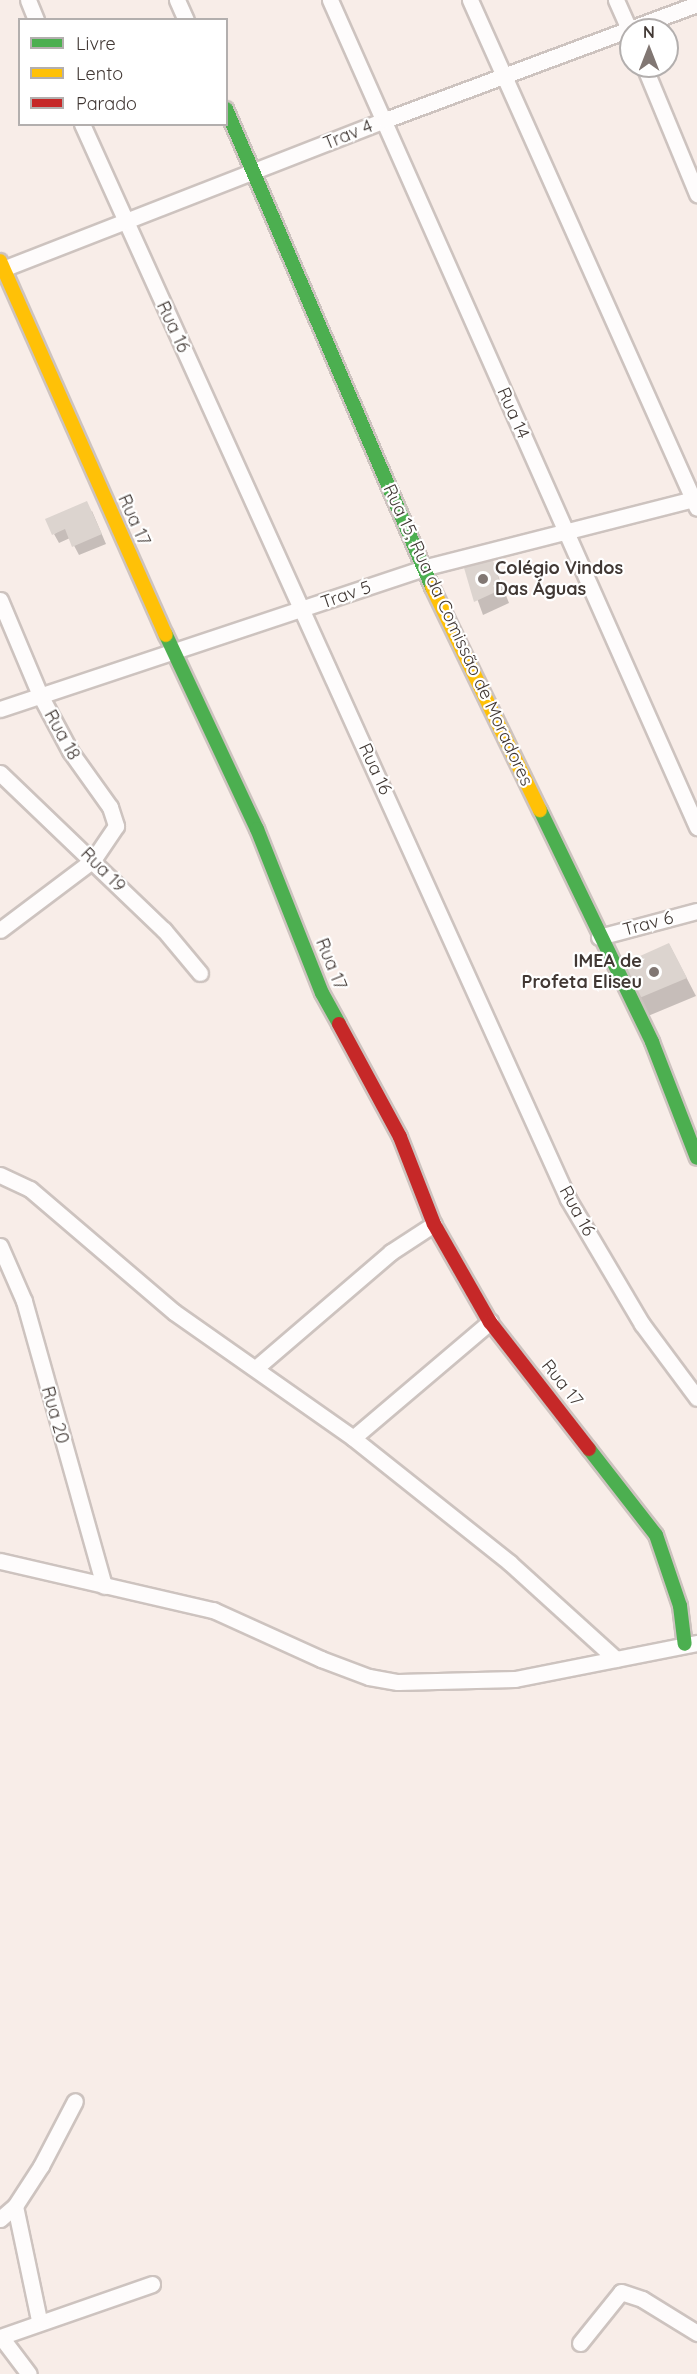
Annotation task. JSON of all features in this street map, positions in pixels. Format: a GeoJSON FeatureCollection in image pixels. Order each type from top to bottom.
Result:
{"type":"FeatureCollection","features":[{"type":"Feature","properties":{"kind":"street"},"geometry":{"type":"LineString","coordinates":[[28,0],[35,18]]}},
{"type":"Feature","properties":{"kind":"street"},"geometry":{"type":"LineString","coordinates":[[177,0],[185,18]]}},
{"type":"Feature","properties":{"kind":"street","name":"Rua 14"},"geometry":{"type":"LineString","coordinates":[[330,0],[697,827]]}},
{"type":"Feature","properties":{"kind":"street"},"geometry":{"type":"LineString","coordinates":[[470,0],[696,501]]}},
{"type":"Feature","properties":{"kind":"street"},"geometry":{"type":"LineString","coordinates":[[616,0],[624,18]]}},
{"type":"Feature","properties":{"kind":"street","name":"Trav 4"},"geometry":{"type":"LineString","coordinates":[[664,18],[697,4]]}},
{"type":"Feature","properties":{"kind":"street","name":"Trav 4"},"geometry":{"type":"LineString","coordinates":[[1,266],[125,224],[385,120],[619,36]]}},
{"type":"Feature","properties":{"kind":"street"},"geometry":{"type":"LineString","coordinates":[[649,78],[697,194]]}},
{"type":"Feature","properties":{"kind":"street","name":"Rua 15, Rua da Comissão de Moradores"},"geometry":{"type":"LineString","coordinates":[[228,113],[423,568],[599,937],[652,1042],[697,1158]]}},
{"type":"Feature","properties":{"kind":"street","name":"Rua 16"},"geometry":{"type":"LineString","coordinates":[[83,126],[125,224],[302,609],[568,1199],[642,1324],[697,1398]]}},
{"type":"Feature","properties":{"kind":"street","name":"Rua 17"},"geometry":{"type":"LineString","coordinates":[[1,266],[174,654],[257,829],[322,993],[400,1137],[434,1224],[490,1322],[656,1535],[691,1643]]}},
{"type":"Feature","properties":{"kind":"street","name":"Trav 5"},"geometry":{"type":"LineString","coordinates":[[0,709],[174,654],[423,568],[565,531],[696,501]]}},
{"type":"Feature","properties":{"kind":"street","name":"Rua 18"},"geometry":{"type":"LineString","coordinates":[[0,600],[40,696],[70,751],[115,818],[114,834],[93,860],[0,930]]}},
{"type":"Feature","properties":{"kind":"street","name":"Rua 19"},"geometry":{"type":"LineString","coordinates":[[0,773],[164,930],[200,973]]}},
{"type":"Feature","properties":{"kind":"street","name":"Trav 6"},"geometry":{"type":"LineString","coordinates":[[599,937],[697,911]]}},
{"type":"Feature","properties":{"kind":"street"},"geometry":{"type":"LineString","coordinates":[[0,1175],[30,1189],[174,1312],[257,1367],[353,1438],[510,1563],[616,1659]]}},
{"type":"Feature","properties":{"kind":"street"},"geometry":{"type":"LineString","coordinates":[[257,1367],[391,1252],[434,1224]]}},
{"type":"Feature","properties":{"kind":"street","name":"Rua 20"},"geometry":{"type":"LineString","coordinates":[[0,1246],[24,1301],[104,1586]]}},
{"type":"Feature","properties":{"kind":"street"},"geometry":{"type":"LineString","coordinates":[[353,1438],[490,1322]]}},
{"type":"Feature","properties":{"kind":"street"},"geometry":{"type":"LineString","coordinates":[[0,1561],[213,1610],[321,1659],[369,1677],[398,1682],[515,1680],[691,1643]]}},
{"type":"Feature","properties":{"kind":"street"},"geometry":{"type":"LineString","coordinates":[[0,2219],[15,2206],[41,2166],[75,2101]]}},
{"type":"Feature","properties":{"kind":"street"},"geometry":{"type":"LineString","coordinates":[[15,2206],[39,2320]]}},
{"type":"Feature","properties":{"kind":"street"},"geometry":{"type":"LineString","coordinates":[[29,2374],[0,2337],[39,2320],[152,2284]]}},
{"type":"Feature","properties":{"kind":"street"},"geometry":{"type":"LineString","coordinates":[[580,2343],[621,2292],[642,2298],[697,2333]]}},
{"type":"Feature","properties":{"kind":"building"},"geometry":{"type":"Polygon","coordinates":[[[87,501],[102,534],[72,547],[65,529],[52,535],[45,519],[87,501]]]}},
{"type":"Feature","properties":{"kind":"building","name":"Colégio Vindos Das Águas"},"geometry":{"type":"Polygon","coordinates":[[[490,551],[502,589],[474,602],[462,561],[490,551]]]}},
{"type":"Feature","properties":{"kind":"building","name":"IMEA de Profeta Eliseu"},"geometry":{"type":"Polygon","coordinates":[[[669,943],[687,978],[637,999],[620,965],[669,943]]]}},
{"type":"Feature","properties":{"kind":"traffic: fast"},"geometry":{"type":"LineString","coordinates":[[228,114],[432,587]]}},
{"type":"Feature","properties":{"kind":"traffic: fast"},"geometry":{"type":"LineString","coordinates":[[166,635],[257,829],[322,993],[339,1024]]}},
{"type":"Feature","properties":{"kind":"traffic: fast"},"geometry":{"type":"LineString","coordinates":[[540,810],[652,1042],[697,1158]]}},
{"type":"Feature","properties":{"kind":"traffic: fast"},"geometry":{"type":"LineString","coordinates":[[589,1449],[656,1535],[680,1606],[685,1644]]}},
{"type":"Feature","properties":{"kind":"traffic: slow"},"geometry":{"type":"LineString","coordinates":[[0,261],[166,635]]}},
{"type":"Feature","properties":{"kind":"traffic: slow"},"geometry":{"type":"LineString","coordinates":[[432,587],[540,810]]}},
{"type":"Feature","properties":{"kind":"traffic: jam"},"geometry":{"type":"LineString","coordinates":[[339,1024],[400,1137],[434,1224],[490,1322],[589,1449]]}},
{"type":"Feature","properties":{"kind":"place","name":"Colégio Vindos Das Águas"},"geometry":{"type":"Point","coordinates":[483,579]}},
{"type":"Feature","properties":{"kind":"place","name":"IMEA de Profeta Eliseu"},"geometry":{"type":"Point","coordinates":[654,972]}}]}
